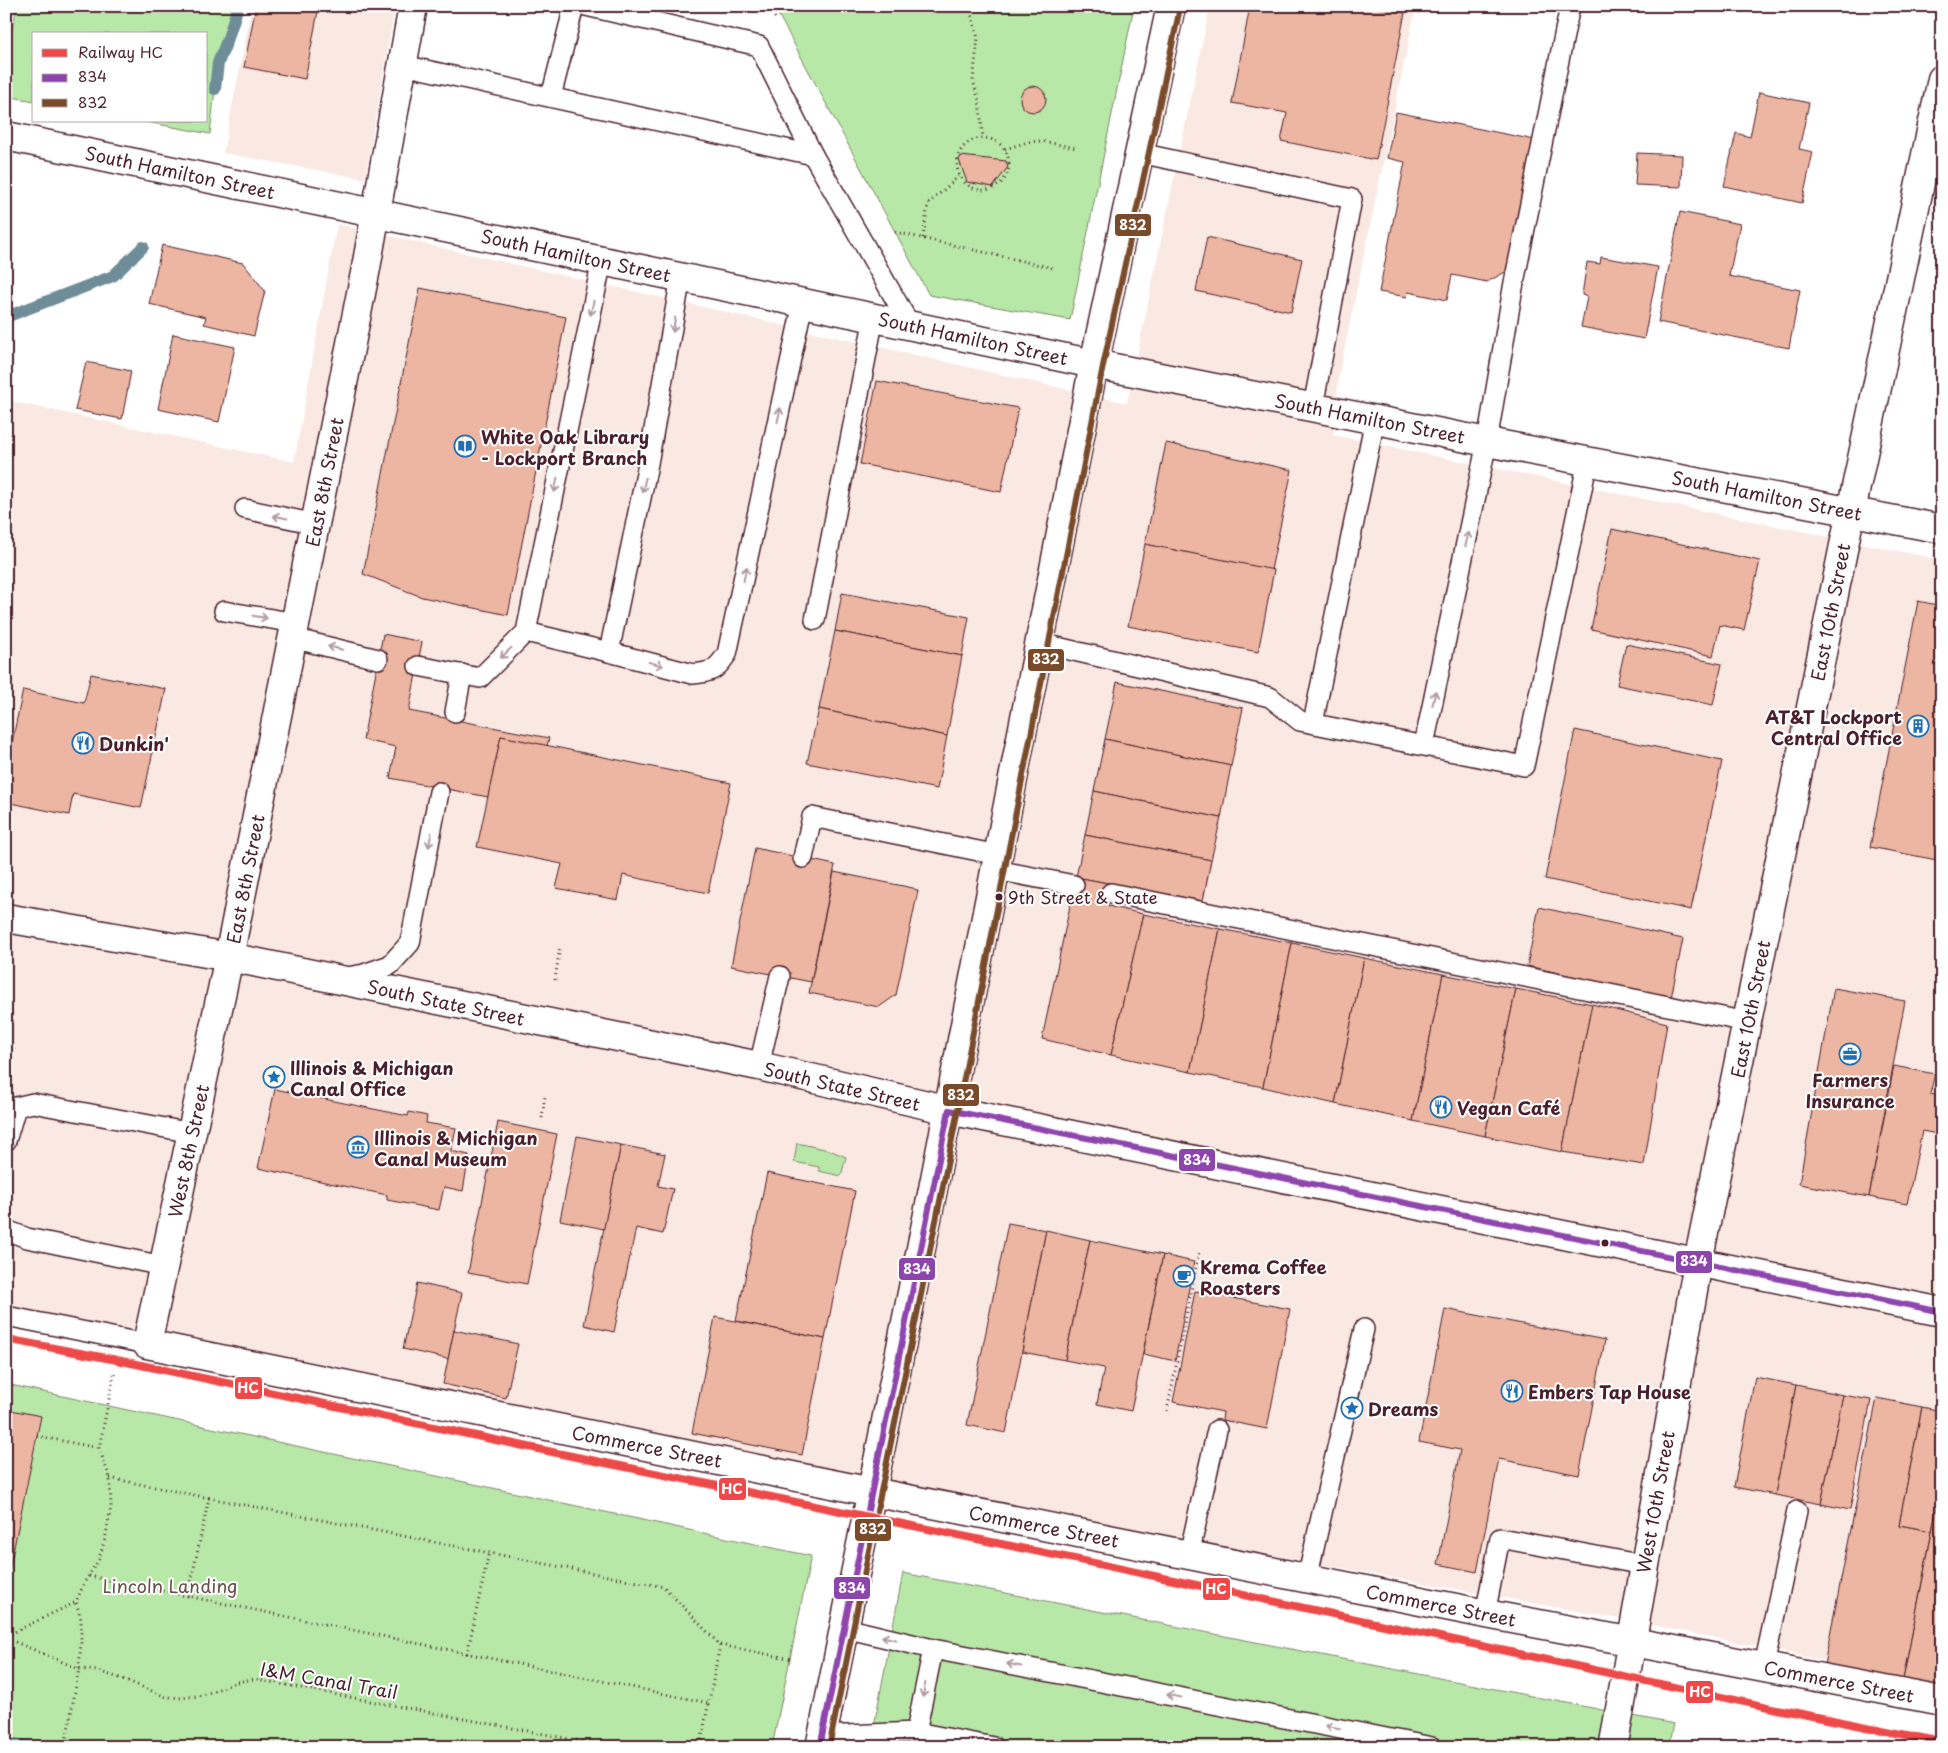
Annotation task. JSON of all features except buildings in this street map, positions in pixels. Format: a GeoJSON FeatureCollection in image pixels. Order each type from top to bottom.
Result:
{"type":"FeatureCollection","features":[{"type":"Feature","properties":{"kind":"street","name":"East 8th Street"},"geometry":{"type":"LineString","coordinates":[[229,957],[377,213],[413,6]]}},
{"type":"Feature","properties":{"kind":"street"},"geometry":{"type":"LineString","coordinates":[[822,1741],[949,1110],[1094,364],[1171,6]]}},
{"type":"Feature","properties":{"kind":"street","name":"East 10th Street"},"geometry":{"type":"LineString","coordinates":[[1698,1262],[1851,511],[1942,80]]}},
{"type":"Feature","properties":{"kind":"street","name":"South Hamilton Street"},"geometry":{"type":"LineString","coordinates":[[6,136],[1094,364],[1487,442],[1942,529]]}},
{"type":"Feature","properties":{"kind":"street","name":"South State Street"},"geometry":{"type":"LineString","coordinates":[[6,918],[229,957],[759,1066],[949,1110],[1942,1312]]}},
{"type":"Feature","properties":{"kind":"street","name":"West 8th Street"},"geometry":{"type":"LineString","coordinates":[[146,1344],[229,957]]}},
{"type":"Feature","properties":{"kind":"street","name":"West 10th Street"},"geometry":{"type":"LineString","coordinates":[[1613,1745],[1698,1262]]}},
{"type":"Feature","properties":{"kind":"street","name":"Commerce Street"},"geometry":{"type":"LineString","coordinates":[[146,1344],[1308,1579],[1942,1701]]}},
{"type":"Feature","properties":{"kind":"lane"},"geometry":{"type":"LineString","coordinates":[[551,97],[574,6]]}},
{"type":"Feature","properties":{"kind":"lane"},"geometry":{"type":"LineString","coordinates":[[586,6],[759,46],[813,155],[910,325]]}},
{"type":"Feature","properties":{"kind":"lane"},"geometry":{"type":"LineString","coordinates":[[1424,745],[1487,442],[1513,288],[1570,6]]}},
{"type":"Feature","properties":{"kind":"lane"},"geometry":{"type":"LineString","coordinates":[[403,64],[813,155]]}},
{"type":"Feature","properties":{"kind":"lane"},"geometry":{"type":"LineString","coordinates":[[1140,153],[1352,199],[1313,407]]}},
{"type":"Feature","properties":{"kind":"lane"},"geometry":{"type":"LineString","coordinates":[[418,666],[480,678],[526,632],[602,260]]}},
{"type":"Feature","properties":{"kind":"lane"},"geometry":{"type":"LineString","coordinates":[[609,652],[647,469],[681,277]]}},
{"type":"Feature","properties":{"kind":"lane"},"geometry":{"type":"LineString","coordinates":[[526,632],[693,674],[706,673],[717,668],[727,654],[803,303]]}},
{"type":"Feature","properties":{"kind":"lane"},"geometry":{"type":"LineString","coordinates":[[815,620],[874,317]]}},
{"type":"Feature","properties":{"kind":"lane"},"geometry":{"type":"LineString","coordinates":[[1313,723],[1375,419]]}},
{"type":"Feature","properties":{"kind":"lane"},"geometry":{"type":"LineString","coordinates":[[1040,643],[1270,697],[1300,721],[1524,766],[1588,460]]}},
{"type":"Feature","properties":{"kind":"lane"},"geometry":{"type":"LineString","coordinates":[[245,509],[316,524]]}},
{"type":"Feature","properties":{"kind":"lane"},"geometry":{"type":"LineString","coordinates":[[224,611],[294,631],[378,659]]}},
{"type":"Feature","properties":{"kind":"lane"},"geometry":{"type":"LineString","coordinates":[[455,712],[462,674]]}},
{"type":"Feature","properties":{"kind":"lane"},"geometry":{"type":"LineString","coordinates":[[332,979],[364,974],[390,965],[410,943],[439,792]]}},
{"type":"Feature","properties":{"kind":"lane"},"geometry":{"type":"LineString","coordinates":[[803,858],[812,817],[997,862],[1074,885]]}},
{"type":"Feature","properties":{"kind":"lane"},"geometry":{"type":"LineString","coordinates":[[1111,893],[1747,1022]]}},
{"type":"Feature","properties":{"kind":"lane"},"geometry":{"type":"LineString","coordinates":[[759,1066],[780,976]]}},
{"type":"Feature","properties":{"kind":"lane"},"geometry":{"type":"LineString","coordinates":[[6,1141],[16,1107],[33,1103],[192,1133]]}},
{"type":"Feature","properties":{"kind":"lane"},"geometry":{"type":"LineString","coordinates":[[6,1230],[27,1238],[164,1266]]}},
{"type":"Feature","properties":{"kind":"lane"},"geometry":{"type":"LineString","coordinates":[[6,1316],[146,1344]]}},
{"type":"Feature","properties":{"kind":"lane"},"geometry":{"type":"LineString","coordinates":[[1308,1579],[1364,1329]]}},
{"type":"Feature","properties":{"kind":"lane"},"geometry":{"type":"LineString","coordinates":[[1189,1555],[1217,1430]]}},
{"type":"Feature","properties":{"kind":"lane"},"geometry":{"type":"LineString","coordinates":[[1764,1666],[1797,1511]]}},
{"type":"Feature","properties":{"kind":"lane"},"geometry":{"type":"LineString","coordinates":[[1485,1614],[1500,1538],[1644,1565]]}},
{"type":"Feature","properties":{"kind":"lane"},"geometry":{"type":"LineString","coordinates":[[845,1628],[933,1648],[1432,1747]]}},
{"type":"Feature","properties":{"kind":"lane"},"geometry":{"type":"LineString","coordinates":[[916,1732],[933,1648]]}},
{"type":"Feature","properties":{"kind":"lane"},"geometry":{"type":"LineString","coordinates":[[822,1741],[916,1732],[994,1747]]}},
{"type":"Feature","properties":{"kind":"path"},"geometry":{"type":"LineString","coordinates":[[776,6],[773,15],[778,24]]}},
{"type":"Feature","properties":{"kind":"path"},"geometry":{"type":"LineString","coordinates":[[969,6],[978,38],[973,81],[979,100],[982,138]]}},
{"type":"Feature","properties":{"kind":"path"},"geometry":{"type":"LineString","coordinates":[[982,138],[991,139],[1005,149],[1010,166],[1003,182],[996,187],[979,191],[971,188],[959,176],[957,158],[960,151],[974,140],[982,138]]}},
{"type":"Feature","properties":{"kind":"path"},"geometry":{"type":"LineString","coordinates":[[1005,149],[1028,142],[1041,142],[1076,148]]}},
{"type":"Feature","properties":{"kind":"path"},"geometry":{"type":"LineString","coordinates":[[923,238],[928,204],[959,176]]}},
{"type":"Feature","properties":{"kind":"path"},"geometry":{"type":"LineString","coordinates":[[891,231],[1053,268]]}},
{"type":"Feature","properties":{"kind":"path"},"geometry":{"type":"LineString","coordinates":[[555,980],[560,946]]}},
{"type":"Feature","properties":{"kind":"path"},"geometry":{"type":"LineString","coordinates":[[542,1118],[545,1096]]}},
{"type":"Feature","properties":{"kind":"path"},"geometry":{"type":"LineString","coordinates":[[1167,1411],[1199,1252]]}},
{"type":"Feature","properties":{"kind":"path"},"geometry":{"type":"LineString","coordinates":[[6,1637],[76,1602],[99,1559],[106,1534],[110,1506],[110,1478],[100,1448],[116,1360]]}},
{"type":"Feature","properties":{"kind":"path"},"geometry":{"type":"LineString","coordinates":[[37,1436],[100,1448]]}},
{"type":"Feature","properties":{"kind":"path"},"geometry":{"type":"LineString","coordinates":[[110,1478],[664,1586],[720,1645],[792,1659]]}},
{"type":"Feature","properties":{"kind":"path"},"geometry":{"type":"LineString","coordinates":[[188,1596],[209,1498]]}},
{"type":"Feature","properties":{"kind":"path"},"geometry":{"type":"LineString","coordinates":[[467,1654],[489,1552]]}},
{"type":"Feature","properties":{"kind":"path"},"geometry":{"type":"LineString","coordinates":[[89,1576],[709,1703]]}},
{"type":"Feature","properties":{"kind":"path"},"geometry":{"type":"LineString","coordinates":[[66,1747],[79,1669],[81,1642],[81,1618],[76,1602]]}},
{"type":"Feature","properties":{"kind":"path","name":"I&M Canal Trail"},"geometry":{"type":"LineString","coordinates":[[6,1637],[79,1669],[98,1671],[128,1681],[166,1698],[203,1695],[237,1682],[254,1679],[586,1742],[597,1747]]}},
{"type":"Feature","properties":{"kind":"path"},"geometry":{"type":"LineString","coordinates":[[700,1747],[720,1645]]}},
{"type":"Feature","properties":{"kind":"shaded area"},"geometry":{"type":"Polygon","coordinates":[[[252,6],[395,6],[365,179],[223,153],[252,6]]]}},
{"type":"Feature","properties":{"kind":"shaded area"},"geometry":{"type":"Polygon","coordinates":[[[1210,6],[1416,6],[1339,375],[1333,435],[1942,560],[1942,1685],[1647,1624],[924,1492],[159,1336],[6,1308],[6,407],[10,401],[294,462],[337,224],[1127,403],[1210,6]]]}},
{"type":"Feature","properties":{"kind":"green space"},"geometry":{"type":"Polygon","coordinates":[[[17,6],[238,6],[218,63],[210,134],[146,122],[208,122],[208,32],[32,32],[32,101],[6,96],[6,59],[17,6]]]}},
{"type":"Feature","properties":{"kind":"green space"},"geometry":{"type":"Polygon","coordinates":[[[780,6],[1134,6],[1070,320],[929,295],[778,14],[780,6]]]}},
{"type":"Feature","properties":{"kind":"green space"},"geometry":{"type":"Polygon","coordinates":[[[797,1143],[829,1150],[846,1157],[841,1176],[819,1171],[819,1167],[794,1162],[797,1143]]]}},
{"type":"Feature","properties":{"kind":"green space","name":"Lincoln Landing"},"geometry":{"type":"Polygon","coordinates":[[[6,1384],[811,1556],[772,1747],[55,1747],[6,1737],[6,1384]]]}},
{"type":"Feature","properties":{"kind":"green space"},"geometry":{"type":"Polygon","coordinates":[[[903,1573],[1674,1724],[1669,1747],[870,1747],[903,1573]]]}},
{"type":"Feature","properties":{"kind":"water"},"geometry":{"type":"Polygon","coordinates":[[[6,1737],[55,1747],[6,1747],[6,1737]]]}},
{"type":"Feature","properties":{"kind":"waterway"},"geometry":{"type":"LineString","coordinates":[[215,89],[218,63],[238,6]]}},
{"type":"Feature","properties":{"kind":"waterway"},"geometry":{"type":"LineString","coordinates":[[6,317],[113,276],[143,247]]}},
{"type":"Feature","properties":{"kind":"rail line","name":"HC"},"geometry":{"type":"LineString","coordinates":[[6,1339],[117,1360],[552,1452],[1084,1561],[1787,1711],[1942,1742]]}},
{"type":"Feature","properties":{"kind":"transit line","name":"832"},"geometry":{"type":"LineString","coordinates":[[829,1747],[940,1201],[1103,366],[1180,8]]}},
{"type":"Feature","properties":{"kind":"transit line","name":"834"},"geometry":{"type":"LineString","coordinates":[[949,1110],[1942,1312]]}},
{"type":"Feature","properties":{"kind":"transit line","name":"834"},"geometry":{"type":"LineString","coordinates":[[820,1747],[949,1110]]}},
{"type":"Feature","properties":{"kind":"place","name":"White Oak Library - Lockport Branch"},"geometry":{"type":"Point","coordinates":[465,446]}},
{"type":"Feature","properties":{"kind":"place","name":"AT&T Lockport Central Office"},"geometry":{"type":"Point","coordinates":[1918,726]}},
{"type":"Feature","properties":{"kind":"place","name":"Dunkin'"},"geometry":{"type":"Point","coordinates":[83,743]}},
{"type":"Feature","properties":{"kind":"place","name":"9th Street & State"},"geometry":{"type":"Point","coordinates":[999,897]}},
{"type":"Feature","properties":{"kind":"place","name":"Farmers Insurance"},"geometry":{"type":"Point","coordinates":[1850,1054]}},
{"type":"Feature","properties":{"kind":"place","name":"Illinois & Michigan Canal Office"},"geometry":{"type":"Point","coordinates":[274,1077]}},
{"type":"Feature","properties":{"kind":"place","name":"Vegan Café"},"geometry":{"type":"Point","coordinates":[1441,1107]}},
{"type":"Feature","properties":{"kind":"place","name":"Illinois & Michigan Canal Museum"},"geometry":{"type":"Point","coordinates":[358,1147]}},
{"type":"Feature","properties":{"kind":"place","name":"Krema Coffee Roasters"},"geometry":{"type":"Point","coordinates":[1184,1276]}},
{"type":"Feature","properties":{"kind":"place","name":"Embers Tap House"},"geometry":{"type":"Point","coordinates":[1512,1391]}},
{"type":"Feature","properties":{"kind":"place","name":"Dreams"},"geometry":{"type":"Point","coordinates":[1352,1408]}}]}
